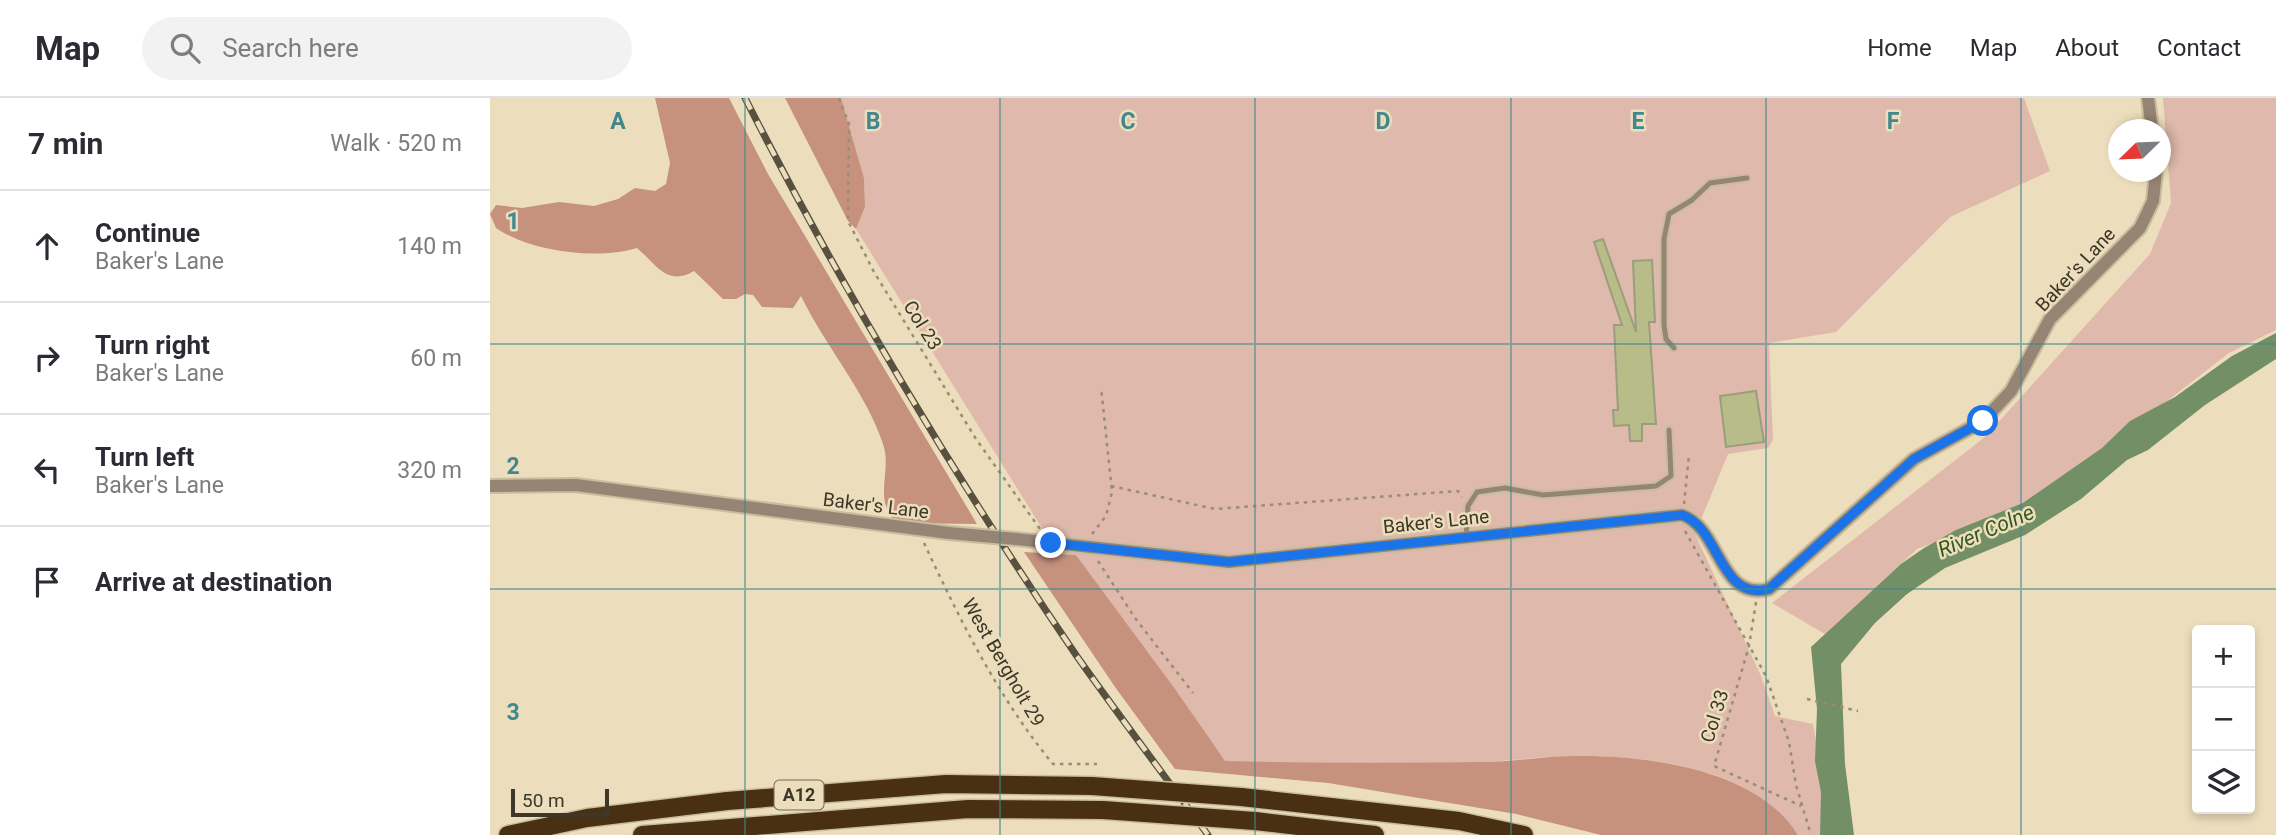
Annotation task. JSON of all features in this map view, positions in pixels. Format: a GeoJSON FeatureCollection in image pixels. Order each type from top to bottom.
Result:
{"type":"FeatureCollection","features":[{"type":"Feature","properties":{"kind":"highway","name":"A12"},"geometry":{"type":"LineString","coordinates":[[508,835],[587,818],[727,801],[946,784],[1092,786],[1241,797],[1459,821],[1524,835]]}},
{"type":"Feature","properties":{"kind":"highway","name":"A12"},"geometry":{"type":"LineString","coordinates":[[642,835],[968,809],[1103,810],[1255,821],[1375,835]]}},
{"type":"Feature","properties":{"kind":"street"},"geometry":{"type":"LineString","coordinates":[[2148,98],[2151,119]]}},
{"type":"Feature","properties":{"kind":"street","name":"Baker's Lane"},"geometry":{"type":"LineString","coordinates":[[1758,592],[1769,589],[1914,459],[1983,421],[2011,391],[2050,320],[2140,228],[2153,201],[2155,182]]}},
{"type":"Feature","properties":{"kind":"street","name":"Baker's Lane"},"geometry":{"type":"LineString","coordinates":[[490,486],[576,485],[919,531],[1228,562],[1682,515]]}},
{"type":"Feature","properties":{"kind":"street"},"geometry":{"type":"LineString","coordinates":[[1682,515],[1699,526],[1734,582],[1758,592]]}},
{"type":"Feature","properties":{"kind":"lane"},"geometry":{"type":"LineString","coordinates":[[1674,348],[1666,339],[1664,325],[1664,239],[1668,214],[1692,200],[1710,183],[1747,178]]}},
{"type":"Feature","properties":{"kind":"lane"},"geometry":{"type":"LineString","coordinates":[[1466,537],[1468,506],[1477,492],[1505,488],[1543,495],[1656,486],[1671,476],[1669,430]]}},
{"type":"Feature","properties":{"kind":"path","name":"Col 23"},"geometry":{"type":"LineString","coordinates":[[839,98],[849,124],[848,221],[874,272],[976,439],[1051,543]]}},
{"type":"Feature","properties":{"kind":"path"},"geometry":{"type":"LineString","coordinates":[[1101,387],[1111,486],[1106,516],[1093,532],[1092,547],[1102,572],[1193,693]]}},
{"type":"Feature","properties":{"kind":"path"},"geometry":{"type":"LineString","coordinates":[[1689,455],[1682,515],[1686,536],[1766,676],[1790,743],[1802,807],[1811,835]]}},
{"type":"Feature","properties":{"kind":"path"},"geometry":{"type":"LineString","coordinates":[[1111,486],[1215,509],[1458,491],[1468,506]]}},
{"type":"Feature","properties":{"kind":"path","name":"West Bergholt 29"},"geometry":{"type":"LineString","coordinates":[[919,531],[970,636],[1024,729],[1053,764],[1097,764]]}},
{"type":"Feature","properties":{"kind":"path","name":"Col 33"},"geometry":{"type":"LineString","coordinates":[[1758,592],[1749,646],[1714,766],[1802,807]]}},
{"type":"Feature","properties":{"kind":"path"},"geometry":{"type":"LineString","coordinates":[[1807,699],[1858,711]]}},
{"type":"Feature","properties":{"kind":"shaded area"},"geometry":{"type":"Polygon","coordinates":[[[655,98],[729,98],[768,174],[977,524],[895,523],[885,503],[885,451],[876,425],[801,296],[793,308],[762,307],[753,295],[723,299],[694,271],[685,275],[669,275],[656,267],[637,248],[603,253],[565,252],[527,243],[496,228],[490,214],[496,205],[522,208],[559,202],[594,206],[618,199],[635,188],[655,191],[666,184],[670,163],[655,98]]]}},
{"type":"Feature","properties":{"kind":"shaded area"},"geometry":{"type":"Polygon","coordinates":[[[785,98],[841,98],[864,178],[865,207],[856,229],[848,221],[785,98]]]}},
{"type":"Feature","properties":{"kind":"shaded area"},"geometry":{"type":"Polygon","coordinates":[[[841,98],[2024,98],[2050,171],[1950,217],[1836,332],[1769,343],[1773,440],[1768,448],[1728,454],[1695,534],[1761,676],[1775,716],[1813,724],[1832,835],[1798,835],[1779,812],[1755,794],[1728,780],[1698,770],[1636,759],[1576,756],[1448,763],[1225,762],[1173,686],[1076,555],[1058,554],[856,229],[865,207],[864,178],[841,98]]]}},
{"type":"Feature","properties":{"kind":"shaded area"},"geometry":{"type":"Polygon","coordinates":[[[2163,98],[2276,98],[2276,330],[2229,353],[2033,505],[1917,549],[1825,634],[1772,603],[1985,437],[2150,254],[2171,203],[2171,119],[2165,119],[2163,98]]]}},
{"type":"Feature","properties":{"kind":"shaded area"},"geometry":{"type":"Polygon","coordinates":[[[1024,552],[1076,555],[1225,761],[1481,762],[1604,756],[1667,763],[1698,770],[1756,795],[1780,813],[1798,835],[1601,835],[1516,814],[1328,783],[1175,769],[1115,687],[1024,552]]]}},
{"type":"Feature","properties":{"kind":"water","name":"River Colne"},"geometry":{"type":"Polygon","coordinates":[[[2276,333],[2276,359],[2205,405],[2148,450],[2127,460],[2081,499],[2025,535],[1945,568],[1907,594],[1875,623],[1841,664],[1845,764],[1854,835],[1820,835],[1821,792],[1815,761],[1817,709],[1811,647],[1901,564],[1924,548],[1956,530],[2023,503],[2102,448],[2130,421],[2175,397],[2232,356],[2276,333]]]}},
{"type":"Feature","properties":{"kind":"building"},"geometry":{"type":"Polygon","coordinates":[[[1603,239],[1636,332],[1633,261],[1652,260],[1655,322],[1649,322],[1656,424],[1642,424],[1642,441],[1630,441],[1629,425],[1614,426],[1613,410],[1618,410],[1614,325],[1622,325],[1594,242],[1603,239]]]}},
{"type":"Feature","properties":{"kind":"building"},"geometry":{"type":"Polygon","coordinates":[[[1756,391],[1764,442],[1726,447],[1720,396],[1756,391]]]}},
{"type":"Feature","properties":{"kind":"railway"},"geometry":{"type":"LineString","coordinates":[[745,98],[821,241],[943,451],[1076,655],[1208,835]]}},
{"type":"Feature","properties":{"kind":"route"},"geometry":{"type":"LineString","coordinates":[[1051,543],[1228,562],[1682,515],[1699,526],[1734,582],[1745,589],[1758,592],[1769,589],[1914,459],[1983,421]]}}]}
